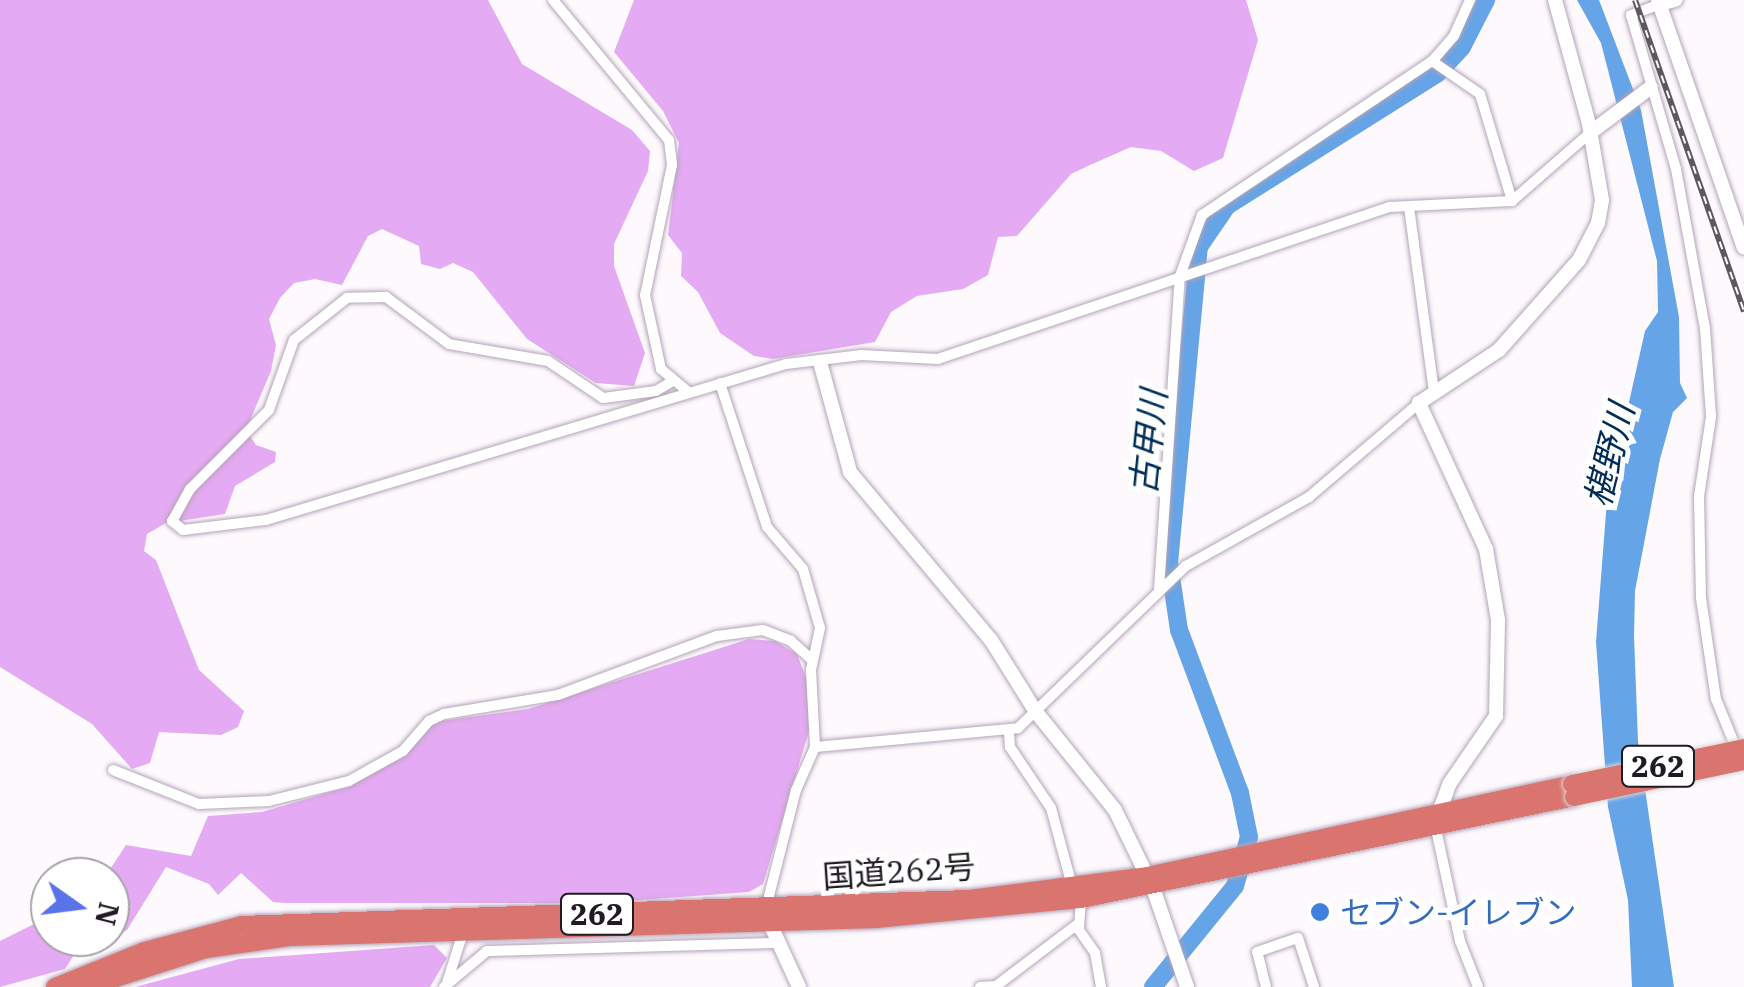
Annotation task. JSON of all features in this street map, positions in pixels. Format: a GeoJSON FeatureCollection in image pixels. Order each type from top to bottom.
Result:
{"type":"FeatureCollection","features":[{"type":"Feature","properties":{"kind":"highway","name":"国道262号"},"geometry":{"type":"LineString","coordinates":[[54,987],[222,928],[877,919],[1077,893],[1151,882],[1437,821],[1744,748]]}},
{"type":"Feature","properties":{"kind":"highway","name":"国道262号"},"geometry":{"type":"LineString","coordinates":[[1573,791],[1744,764]]}},
{"type":"Feature","properties":{"kind":"highway","name":"国道262号"},"geometry":{"type":"LineString","coordinates":[[88,987],[175,956],[248,941],[465,925]]}},
{"type":"Feature","properties":{"kind":"main road"},"geometry":{"type":"LineString","coordinates":[[1437,821],[1496,716],[1498,620],[1486,549],[1418,403],[1499,350],[1591,242],[1602,200],[1592,131],[1556,0]]}},
{"type":"Feature","properties":{"kind":"main road"},"geometry":{"type":"LineString","coordinates":[[1665,1],[1744,248]]}},
{"type":"Feature","properties":{"kind":"main road"},"geometry":{"type":"LineString","coordinates":[[1592,131],[1648,89]]}},
{"type":"Feature","properties":{"kind":"main road"},"geometry":{"type":"LineString","coordinates":[[820,362],[850,472],[991,640],[1036,712],[1116,810],[1151,882],[1185,981]]}},
{"type":"Feature","properties":{"kind":"main road"},"geometry":{"type":"LineString","coordinates":[[774,935],[799,987]]}},
{"type":"Feature","properties":{"kind":"street"},"geometry":{"type":"LineString","coordinates":[[553,0],[669,140],[672,165],[645,294],[661,369],[670,382],[687,391]]}},
{"type":"Feature","properties":{"kind":"street"},"geometry":{"type":"LineString","coordinates":[[1161,589],[1181,276],[1209,205],[1434,62],[1454,36],[1470,0]]}},
{"type":"Feature","properties":{"kind":"street"},"geometry":{"type":"LineString","coordinates":[[1626,0],[1648,89],[1676,168],[1705,328],[1712,417],[1699,496],[1701,598],[1716,699],[1744,764]]}},
{"type":"Feature","properties":{"kind":"street"},"geometry":{"type":"LineString","coordinates":[[1631,15],[1665,1]]}},
{"type":"Feature","properties":{"kind":"street"},"geometry":{"type":"LineString","coordinates":[[1434,62],[1454,72],[1480,94],[1512,202]]}},
{"type":"Feature","properties":{"kind":"street"},"geometry":{"type":"LineString","coordinates":[[670,382],[656,391],[603,398],[548,360],[450,344],[386,297],[347,298],[294,340],[269,410],[190,490],[172,521],[183,530],[266,520],[786,364],[861,355],[938,360],[1374,211],[1512,202],[1592,131]]}},
{"type":"Feature","properties":{"kind":"street"},"geometry":{"type":"LineString","coordinates":[[1409,206],[1434,391]]}},
{"type":"Feature","properties":{"kind":"street"},"geometry":{"type":"LineString","coordinates":[[720,383],[767,527],[803,569],[817,611],[812,660],[814,746],[769,896]]}},
{"type":"Feature","properties":{"kind":"street"},"geometry":{"type":"LineString","coordinates":[[814,746],[1009,733],[1036,712],[1186,566],[1309,497],[1418,403]]}},
{"type":"Feature","properties":{"kind":"street"},"geometry":{"type":"LineString","coordinates":[[113,770],[199,804],[269,802],[349,781],[403,751],[429,721],[444,714],[558,696],[717,636],[763,630],[791,641],[812,660]]}},
{"type":"Feature","properties":{"kind":"street"},"geometry":{"type":"LineString","coordinates":[[1009,733],[1010,747],[1051,808],[1077,893],[1079,922],[1095,953],[1101,987]]}},
{"type":"Feature","properties":{"kind":"street"},"geometry":{"type":"LineString","coordinates":[[1437,821],[1460,941],[1478,987]]}},
{"type":"Feature","properties":{"kind":"street"},"geometry":{"type":"LineString","coordinates":[[980,987],[996,986],[1079,922]]}},
{"type":"Feature","properties":{"kind":"street"},"geometry":{"type":"LineString","coordinates":[[446,985],[465,925]]}},
{"type":"Feature","properties":{"kind":"street"},"geometry":{"type":"LineString","coordinates":[[446,985],[487,951],[774,935]]}},
{"type":"Feature","properties":{"kind":"street"},"geometry":{"type":"LineString","coordinates":[[1266,987],[1257,952],[1298,938],[1314,987]]}},
{"type":"Feature","properties":{"kind":"shaded area"},"geometry":{"type":"Polygon","coordinates":[[[0,0],[488,0],[522,64],[632,130],[650,151],[648,171],[614,244],[614,266],[645,353],[634,386],[596,383],[527,339],[473,272],[453,263],[440,269],[421,264],[419,246],[382,229],[368,236],[342,285],[315,279],[294,283],[280,298],[269,319],[276,345],[271,371],[246,430],[256,445],[276,452],[275,462],[235,486],[225,514],[166,523],[147,534],[144,551],[156,560],[199,670],[244,711],[238,727],[221,735],[159,732],[150,763],[132,769],[92,724],[0,667],[0,0]]]}},
{"type":"Feature","properties":{"kind":"shaded area"},"geometry":{"type":"Polygon","coordinates":[[[634,0],[1246,0],[1258,40],[1223,158],[1194,171],[1161,151],[1131,147],[1090,165],[1071,174],[1017,236],[998,237],[988,275],[963,289],[917,296],[891,312],[875,342],[773,359],[754,356],[720,333],[698,292],[681,276],[682,253],[668,235],[679,143],[663,111],[614,52],[634,0]]]}},
{"type":"Feature","properties":{"kind":"shaded area"},"geometry":{"type":"Polygon","coordinates":[[[749,639],[775,641],[797,654],[807,680],[809,731],[763,884],[749,892],[598,903],[285,903],[273,902],[241,873],[218,895],[209,884],[166,867],[130,925],[130,857],[118,857],[126,845],[191,856],[208,816],[262,812],[348,787],[399,759],[425,728],[441,721],[528,709],[749,639]]]}},
{"type":"Feature","properties":{"kind":"shaded area"},"geometry":{"type":"Polygon","coordinates":[[[30,926],[30,957],[73,957],[65,969],[0,987],[0,941],[30,926]]]}},
{"type":"Feature","properties":{"kind":"shaded area"},"geometry":{"type":"Polygon","coordinates":[[[434,945],[447,958],[430,987],[135,987],[239,959],[434,945]]]}},
{"type":"Feature","properties":{"kind":"water"},"geometry":{"type":"Polygon","coordinates":[[[1577,0],[1599,0],[1641,110],[1679,317],[1680,383],[1687,398],[1673,412],[1660,459],[1635,591],[1634,636],[1638,741],[1674,987],[1632,987],[1628,900],[1608,807],[1596,642],[1607,500],[1645,331],[1658,312],[1657,261],[1601,43],[1577,0]]]}},
{"type":"Feature","properties":{"kind":"waterway","name":"古甲川"},"geometry":{"type":"LineString","coordinates":[[1153,987],[1235,886],[1249,837],[1240,793],[1179,630],[1169,563],[1199,247],[1227,206],[1438,73],[1462,47],[1486,0]]}},
{"type":"Feature","properties":{"kind":"railway"},"geometry":{"type":"LineString","coordinates":[[1635,0],[1744,312]]}},
{"type":"Feature","properties":{"kind":"place","name":"セブン-イレブン"},"geometry":{"type":"Point","coordinates":[1320,912]}},
{"type":"Feature","properties":{"kind":"water label","name":"椹野川"},"geometry":{"type":"Point","coordinates":[1609,455]}}]}
